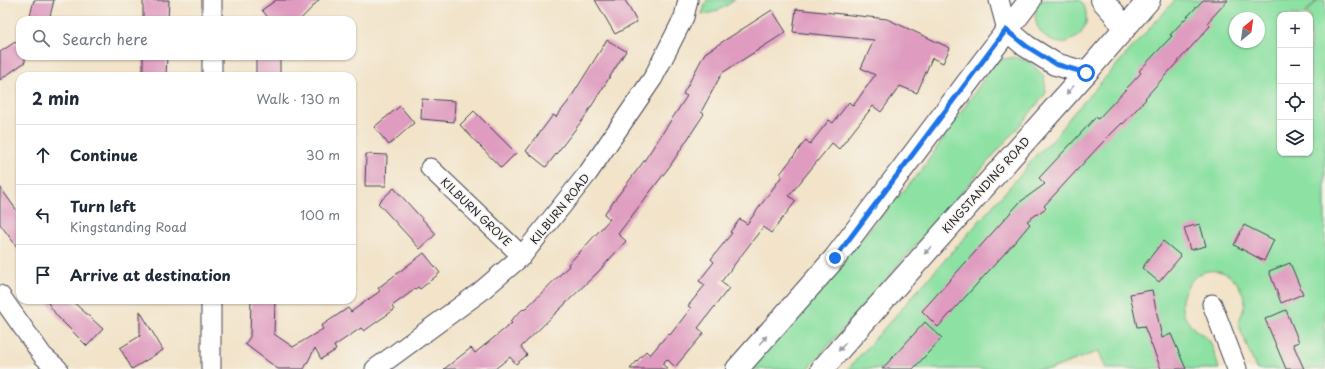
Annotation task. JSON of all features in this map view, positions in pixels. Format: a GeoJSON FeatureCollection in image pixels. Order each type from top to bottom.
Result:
{"type":"FeatureCollection","features":[{"type":"Feature","properties":{"kind":"main road"},"geometry":{"type":"LineString","coordinates":[[737,369],[835,258],[1030,0]]}},
{"type":"Feature","properties":{"kind":"main road"},"geometry":{"type":"LineString","coordinates":[[1102,0],[1113,12],[1124,29]]}},
{"type":"Feature","properties":{"kind":"main road","name":"KINGSTANDING ROAD"},"geometry":{"type":"LineString","coordinates":[[822,369],[1086,73],[1149,0]]}},
{"type":"Feature","properties":{"kind":"main road"},"geometry":{"type":"LineString","coordinates":[[1006,30],[1026,46],[1055,64],[1086,73]]}},
{"type":"Feature","properties":{"kind":"street"},"geometry":{"type":"LineString","coordinates":[[212,0],[212,16]]}},
{"type":"Feature","properties":{"kind":"street","name":"KILBURN ROAD"},"geometry":{"type":"LineString","coordinates":[[375,369],[480,292],[522,256],[588,174],[653,78],[684,17],[688,0]]}},
{"type":"Feature","properties":{"kind":"street"},"geometry":{"type":"LineString","coordinates":[[1000,0],[1006,30]]}},
{"type":"Feature","properties":{"kind":"street"},"geometry":{"type":"LineString","coordinates":[[212,60],[212,72]]}},
{"type":"Feature","properties":{"kind":"street","name":"KILBURN GROVE"},"geometry":{"type":"LineString","coordinates":[[430,168],[522,256]]}},
{"type":"Feature","properties":{"kind":"street"},"geometry":{"type":"LineString","coordinates":[[0,295],[43,356],[58,369]]}},
{"type":"Feature","properties":{"kind":"street"},"geometry":{"type":"LineString","coordinates":[[211,304],[211,369]]}},
{"type":"Feature","properties":{"kind":"street"},"geometry":{"type":"LineString","coordinates":[[1212,304],[1237,369]]}},
{"type":"Feature","properties":{"kind":"green space"},"geometry":{"type":"Polygon","coordinates":[[[707,0],[735,0],[723,8],[707,14],[702,14],[707,0]]]}},
{"type":"Feature","properties":{"kind":"green space"},"geometry":{"type":"Polygon","coordinates":[[[1041,0],[1080,0],[1086,11],[1086,23],[1081,33],[1077,37],[1062,43],[1047,38],[1038,27],[1036,21],[1035,14],[1041,0]]]}},
{"type":"Feature","properties":{"kind":"green space"},"geometry":{"type":"Polygon","coordinates":[[[1175,0],[1317,0],[1306,12],[1277,12],[1277,156],[1313,156],[1313,12],[1308,12],[1318,0],[1325,0],[1325,369],[1256,369],[1238,323],[1243,312],[1245,300],[1244,296],[1237,283],[1230,276],[1223,272],[1206,271],[1191,281],[1183,295],[1182,306],[1188,322],[1211,343],[1219,369],[1106,369],[1099,351],[1051,369],[848,369],[1022,173],[1036,155],[1054,139],[1069,118],[1175,0]]]}},
{"type":"Feature","properties":{"kind":"green space"},"geometry":{"type":"Polygon","coordinates":[[[1014,57],[1030,62],[1044,76],[1046,93],[1026,118],[808,369],[747,369],[921,171],[996,61],[1014,57]]]}},
{"type":"Feature","properties":{"kind":"building"},"geometry":{"type":"Polygon","coordinates":[[[34,0],[54,0],[50,16],[30,16],[34,0]]]}},
{"type":"Feature","properties":{"kind":"building"},"geometry":{"type":"Polygon","coordinates":[[[143,0],[169,0],[168,16],[143,16],[143,0]]]}},
{"type":"Feature","properties":{"kind":"building"},"geometry":{"type":"Polygon","coordinates":[[[276,0],[319,0],[304,16],[267,16],[262,10],[276,0]]]}},
{"type":"Feature","properties":{"kind":"building"},"geometry":{"type":"Polygon","coordinates":[[[595,0],[625,0],[637,22],[615,34],[595,0]]]}},
{"type":"Feature","properties":{"kind":"building"},"geometry":{"type":"Polygon","coordinates":[[[1203,0],[1228,0],[1207,23],[1210,26],[1145,98],[1146,99],[1123,124],[1122,123],[1101,144],[1044,206],[1046,208],[1027,221],[1030,224],[1015,242],[938,327],[922,311],[1020,202],[1045,184],[1039,178],[1096,117],[1098,119],[1141,73],[1139,71],[1203,0]]]}},
{"type":"Feature","properties":{"kind":"building"},"geometry":{"type":"Polygon","coordinates":[[[796,9],[887,19],[950,48],[943,63],[932,58],[917,93],[900,86],[881,112],[873,106],[839,149],[832,143],[789,196],[796,201],[771,233],[763,227],[721,282],[729,288],[698,328],[704,333],[675,367],[667,359],[662,364],[668,369],[630,369],[646,351],[650,355],[668,334],[670,335],[691,308],[688,306],[705,285],[699,281],[714,262],[711,259],[732,233],[730,232],[740,219],[747,224],[782,176],[780,174],[806,140],[810,144],[829,120],[833,123],[849,102],[853,106],[875,75],[861,68],[874,40],[793,32],[796,9]]]}},
{"type":"Feature","properties":{"kind":"building"},"geometry":{"type":"Polygon","coordinates":[[[772,10],[786,32],[722,73],[701,112],[704,114],[670,166],[618,234],[626,241],[599,271],[521,347],[527,355],[516,364],[510,357],[495,369],[444,369],[471,348],[475,353],[512,323],[510,321],[523,309],[524,310],[569,266],[568,264],[610,219],[604,214],[644,161],[687,96],[683,94],[705,53],[772,10]]]}},
{"type":"Feature","properties":{"kind":"building"},"geometry":{"type":"Polygon","coordinates":[[[607,40],[626,51],[584,118],[546,167],[526,151],[553,115],[556,117],[568,102],[607,40]]]}},
{"type":"Feature","properties":{"kind":"building"},"geometry":{"type":"Polygon","coordinates":[[[15,42],[16,60],[25,60],[25,62],[0,80],[0,52],[15,42]]]}},
{"type":"Feature","properties":{"kind":"building"},"geometry":{"type":"Polygon","coordinates":[[[143,60],[167,60],[166,72],[143,72],[143,60]]]}},
{"type":"Feature","properties":{"kind":"building"},"geometry":{"type":"Polygon","coordinates":[[[256,60],[280,60],[280,72],[256,72],[256,60]]]}},
{"type":"Feature","properties":{"kind":"building"},"geometry":{"type":"Polygon","coordinates":[[[422,99],[455,101],[454,122],[421,119],[422,99]]]}},
{"type":"Feature","properties":{"kind":"building"},"geometry":{"type":"Polygon","coordinates":[[[400,106],[414,123],[389,145],[374,127],[400,106]]]}},
{"type":"Feature","properties":{"kind":"building"},"geometry":{"type":"Polygon","coordinates":[[[474,111],[516,153],[501,168],[460,125],[474,111]]]}},
{"type":"Feature","properties":{"kind":"building"},"geometry":{"type":"Polygon","coordinates":[[[366,154],[387,155],[386,186],[365,186],[366,154]]]}},
{"type":"Feature","properties":{"kind":"building"},"geometry":{"type":"Polygon","coordinates":[[[0,187],[16,209],[16,246],[0,224],[0,187]]]}},
{"type":"Feature","properties":{"kind":"building"},"geometry":{"type":"Polygon","coordinates":[[[394,188],[436,234],[420,249],[378,203],[394,188]]]}},
{"type":"Feature","properties":{"kind":"building"},"geometry":{"type":"Polygon","coordinates":[[[1200,224],[1206,246],[1190,250],[1184,228],[1200,224]]]}},
{"type":"Feature","properties":{"kind":"building"},"geometry":{"type":"Polygon","coordinates":[[[1244,225],[1274,240],[1264,261],[1234,245],[1244,225]]]}},
{"type":"Feature","properties":{"kind":"building"},"geometry":{"type":"Polygon","coordinates":[[[1163,241],[1181,256],[1159,282],[1142,268],[1163,241]]]}},
{"type":"Feature","properties":{"kind":"building"},"geometry":{"type":"Polygon","coordinates":[[[424,253],[440,273],[420,289],[418,287],[392,306],[394,310],[364,331],[361,328],[334,346],[336,350],[321,359],[315,348],[304,369],[278,369],[245,344],[250,337],[251,304],[275,304],[274,334],[293,347],[323,329],[321,326],[348,308],[351,312],[380,291],[378,288],[424,253]]]}},
{"type":"Feature","properties":{"kind":"building"},"geometry":{"type":"Polygon","coordinates":[[[1290,263],[1303,294],[1281,303],[1269,271],[1290,263]]]}},
{"type":"Feature","properties":{"kind":"building"},"geometry":{"type":"Polygon","coordinates":[[[1152,290],[1162,338],[1171,334],[1186,369],[1161,369],[1144,326],[1137,327],[1130,294],[1152,290]]]}},
{"type":"Feature","properties":{"kind":"building"},"geometry":{"type":"Polygon","coordinates":[[[49,304],[75,304],[103,329],[87,346],[57,316],[49,304]]]}},
{"type":"Feature","properties":{"kind":"building"},"geometry":{"type":"Polygon","coordinates":[[[1286,310],[1299,342],[1293,344],[1304,369],[1286,369],[1265,319],[1286,310]]]}},
{"type":"Feature","properties":{"kind":"building"},"geometry":{"type":"Polygon","coordinates":[[[140,311],[163,350],[132,369],[120,348],[140,336],[140,311]]]}},
{"type":"Feature","properties":{"kind":"building"},"geometry":{"type":"Polygon","coordinates":[[[925,322],[942,338],[913,369],[882,369],[925,322]]]}},
{"type":"Feature","properties":{"kind":"route"},"geometry":{"type":"LineString","coordinates":[[835,258],[1006,30],[1026,46],[1055,64],[1086,73]]}}]}
